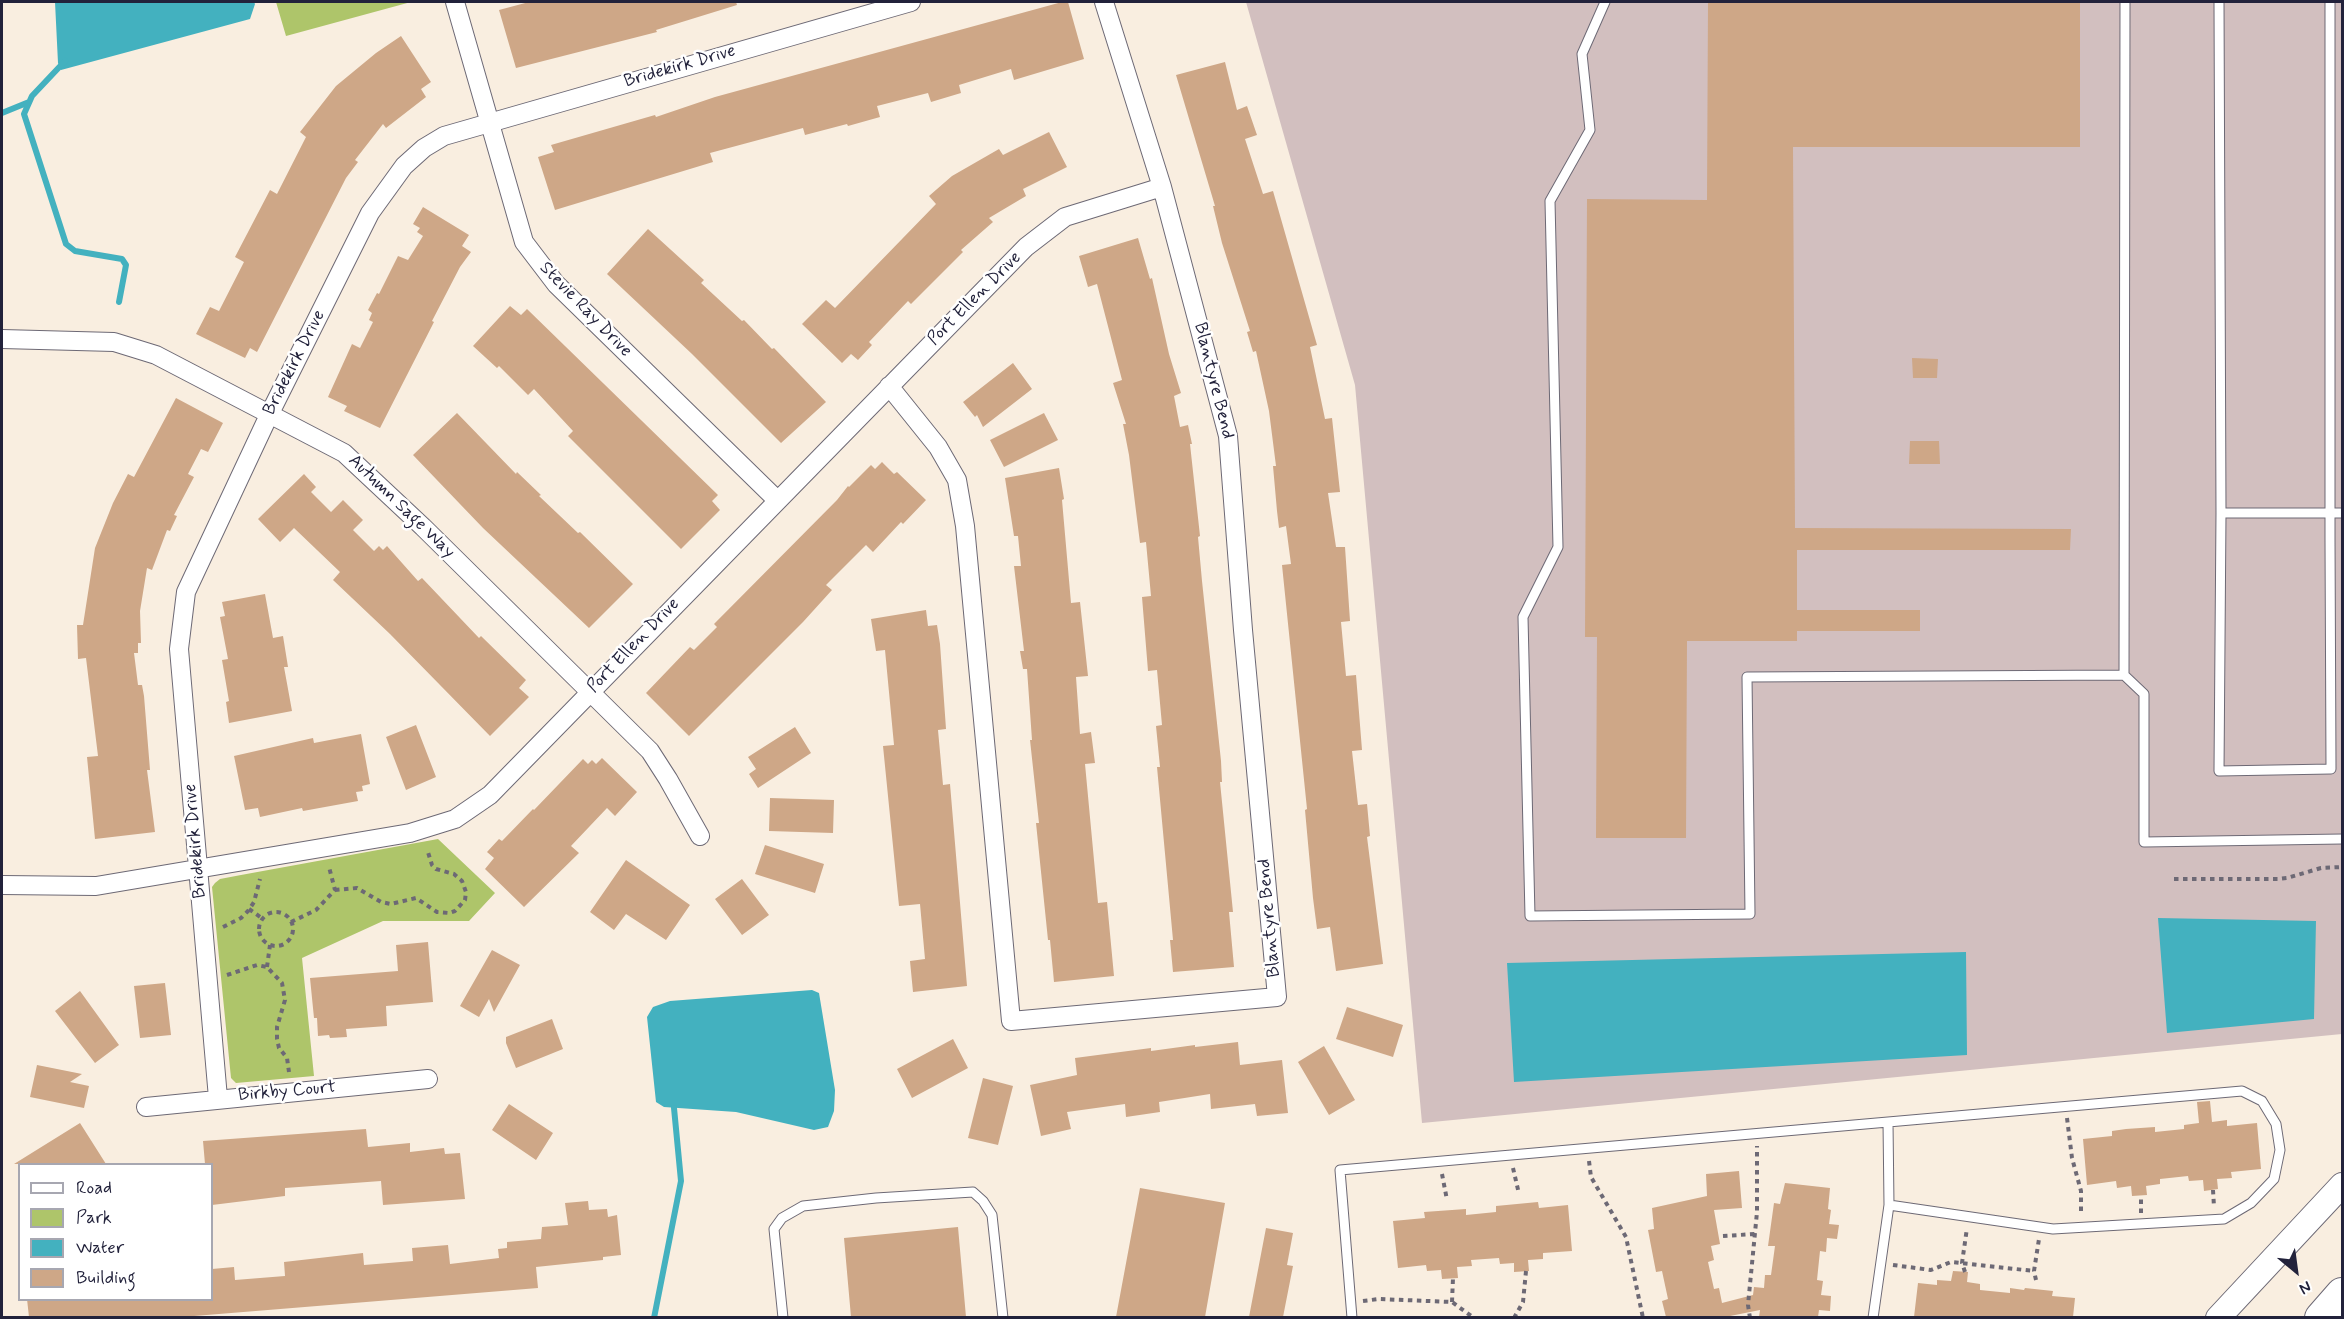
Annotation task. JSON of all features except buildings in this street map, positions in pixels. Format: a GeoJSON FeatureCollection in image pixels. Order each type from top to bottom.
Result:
{"type":"FeatureCollection","features":[{"type":"Feature","properties":{"kind":"highway"},"geometry":{"type":"LineString","coordinates":[[2321,1317],[2343,1294]]}},
{"type":"Feature","properties":{"kind":"main road"},"geometry":{"type":"LineString","coordinates":[[2218,1317],[2343,1185]]}},
{"type":"Feature","properties":{"kind":"street","name":"Stevie Ray Drive"},"geometry":{"type":"LineString","coordinates":[[454,2],[524,242],[556,284],[777,500]]}},
{"type":"Feature","properties":{"kind":"street","name":"Bridekirk Drive"},"geometry":{"type":"LineString","coordinates":[[218,1098],[179,649],[186,592],[269,415],[370,213],[404,166],[424,148],[444,136],[911,2]]}},
{"type":"Feature","properties":{"kind":"street","name":"Blantyre Bend"},"geometry":{"type":"LineString","coordinates":[[889,386],[938,447],[957,480],[965,526],[1011,1021],[1277,997],[1243,630],[1228,436],[1162,187],[1104,2]]}},
{"type":"Feature","properties":{"kind":"street","name":"Port Ellen Drive"},"geometry":{"type":"LineString","coordinates":[[2,885],[96,886],[410,833],[454,819],[490,795],[590,690],[1026,247],[1065,217],[1162,187]]}},
{"type":"Feature","properties":{"kind":"street","name":"Autumn Sage Way"},"geometry":{"type":"LineString","coordinates":[[2,339],[114,342],[156,355],[344,453],[590,690],[650,751],[700,836]]}},
{"type":"Feature","properties":{"kind":"street","name":"Birkby Court"},"geometry":{"type":"LineString","coordinates":[[146,1107],[218,1098],[428,1079]]}},
{"type":"Feature","properties":{"kind":"lane"},"geometry":{"type":"LineString","coordinates":[[1605,2],[1582,54],[1590,130],[1550,201],[1558,548],[1522,617],[1530,916],[1750,914],[1747,677],[2124,675],[2144,694],[2144,842],[2343,839]]}},
{"type":"Feature","properties":{"kind":"lane"},"geometry":{"type":"LineString","coordinates":[[2124,675],[2125,2]]}},
{"type":"Feature","properties":{"kind":"lane"},"geometry":{"type":"LineString","coordinates":[[2219,2],[2221,513],[2219,771],[2331,769],[2330,2]]}},
{"type":"Feature","properties":{"kind":"lane"},"geometry":{"type":"LineString","coordinates":[[2221,513],[2343,513]]}},
{"type":"Feature","properties":{"kind":"lane"},"geometry":{"type":"LineString","coordinates":[[1352,1317],[1340,1170],[2242,1091],[2262,1101],[2276,1124],[2280,1150],[2274,1179],[2251,1203],[2224,1219],[2053,1229],[1889,1205]]}},
{"type":"Feature","properties":{"kind":"lane"},"geometry":{"type":"LineString","coordinates":[[1873,1317],[1889,1205],[1888,1122]]}},
{"type":"Feature","properties":{"kind":"lane"},"geometry":{"type":"LineString","coordinates":[[783,1317],[774,1229],[782,1218],[803,1206],[876,1198],[973,1192],[983,1201],[992,1215],[1003,1317]]}},
{"type":"Feature","properties":{"kind":"path"},"geometry":{"type":"LineString","coordinates":[[291,922],[316,910],[335,890],[357,888],[381,902],[391,904],[416,898],[442,913],[455,911],[465,900],[466,892],[462,881],[454,874],[436,869],[432,865],[427,849]]}},
{"type":"Feature","properties":{"kind":"path"},"geometry":{"type":"LineString","coordinates":[[329,867],[335,890]]}},
{"type":"Feature","properties":{"kind":"path"},"geometry":{"type":"LineString","coordinates":[[2174,879],[2287,879],[2321,868],[2343,867]]}},
{"type":"Feature","properties":{"kind":"path"},"geometry":{"type":"LineString","coordinates":[[223,927],[241,918],[249,909],[254,902],[260,879]]}},
{"type":"Feature","properties":{"kind":"path"},"geometry":{"type":"LineString","coordinates":[[249,909],[263,918]]}},
{"type":"Feature","properties":{"kind":"path"},"geometry":{"type":"LineString","coordinates":[[279,913],[284,914],[291,922],[294,928],[290,939],[281,946],[270,945],[262,939],[260,934],[263,918],[279,913]]}},
{"type":"Feature","properties":{"kind":"path"},"geometry":{"type":"LineString","coordinates":[[267,968],[270,945]]}},
{"type":"Feature","properties":{"kind":"path"},"geometry":{"type":"LineString","coordinates":[[227,975],[251,966],[267,968],[275,973],[285,990],[285,1000],[276,1027],[279,1048],[286,1058],[289,1072]]}},
{"type":"Feature","properties":{"kind":"path"},"geometry":{"type":"LineString","coordinates":[[2065,1106],[2072,1158],[2081,1191],[2081,1228]]}},
{"type":"Feature","properties":{"kind":"path"},"geometry":{"type":"LineString","coordinates":[[1750,1317],[1748,1305],[1755,1234],[1757,1133]]}},
{"type":"Feature","properties":{"kind":"path"},"geometry":{"type":"LineString","coordinates":[[1588,1148],[1591,1177],[1626,1237],[1643,1317]]}},
{"type":"Feature","properties":{"kind":"path"},"geometry":{"type":"LineString","coordinates":[[1510,1155],[1519,1194]]}},
{"type":"Feature","properties":{"kind":"path"},"geometry":{"type":"LineString","coordinates":[[1440,1161],[1447,1200]]}},
{"type":"Feature","properties":{"kind":"path"},"geometry":{"type":"LineString","coordinates":[[1965,1272],[1962,1263],[1968,1217]]}},
{"type":"Feature","properties":{"kind":"path"},"geometry":{"type":"LineString","coordinates":[[2036,1280],[2034,1271],[2040,1227]]}},
{"type":"Feature","properties":{"kind":"path"},"geometry":{"type":"LineString","coordinates":[[1724,1236],[1755,1234]]}},
{"type":"Feature","properties":{"kind":"path"},"geometry":{"type":"LineString","coordinates":[[1881,1263],[1931,1270],[1951,1262],[2034,1271]]}},
{"type":"Feature","properties":{"kind":"path"},"geometry":{"type":"LineString","coordinates":[[1514,1317],[1523,1302],[1526,1271]]}},
{"type":"Feature","properties":{"kind":"path"},"geometry":{"type":"LineString","coordinates":[[1452,1302],[1453,1278]]}},
{"type":"Feature","properties":{"kind":"path"},"geometry":{"type":"LineString","coordinates":[[1350,1302],[1379,1299],[1452,1302],[1474,1317]]}},
{"type":"Feature","properties":{"kind":"shaded area"},"geometry":{"type":"Polygon","coordinates":[[[1246,2],[2342,2],[2342,1034],[1422,1123],[1355,385],[1246,2]]]}},
{"type":"Feature","properties":{"kind":"green space"},"geometry":{"type":"Polygon","coordinates":[[[276,2],[411,2],[286,36],[276,2]]]}},
{"type":"Feature","properties":{"kind":"green space"},"geometry":{"type":"Polygon","coordinates":[[[438,839],[495,893],[469,921],[383,921],[302,958],[314,1076],[236,1083],[231,1078],[212,887],[215,883],[220,879],[438,839]]]}},
{"type":"Feature","properties":{"kind":"water"},"geometry":{"type":"Polygon","coordinates":[[[55,2],[254,2],[255,4],[250,19],[61,70],[58,63],[55,2]]]}},
{"type":"Feature","properties":{"kind":"water"},"geometry":{"type":"Polygon","coordinates":[[[2158,918],[2316,921],[2314,1019],[2167,1033],[2158,918]]]}},
{"type":"Feature","properties":{"kind":"water"},"geometry":{"type":"Polygon","coordinates":[[[1966,952],[1967,1055],[1514,1082],[1507,963],[1966,952]]]}},
{"type":"Feature","properties":{"kind":"water"},"geometry":{"type":"Polygon","coordinates":[[[812,990],[819,993],[835,1090],[834,1111],[828,1127],[814,1130],[736,1112],[664,1107],[656,1102],[647,1017],[653,1007],[670,1001],[812,990]]]}},
{"type":"Feature","properties":{"kind":"waterway"},"geometry":{"type":"LineString","coordinates":[[65,61],[32,96],[24,114],[66,244],[75,251],[122,259],[126,265],[119,302]]}},
{"type":"Feature","properties":{"kind":"waterway"},"geometry":{"type":"LineString","coordinates":[[2,113],[29,102]]}},
{"type":"Feature","properties":{"kind":"waterway"},"geometry":{"type":"LineString","coordinates":[[654,1318],[681,1181],[674,1108]]}}]}
